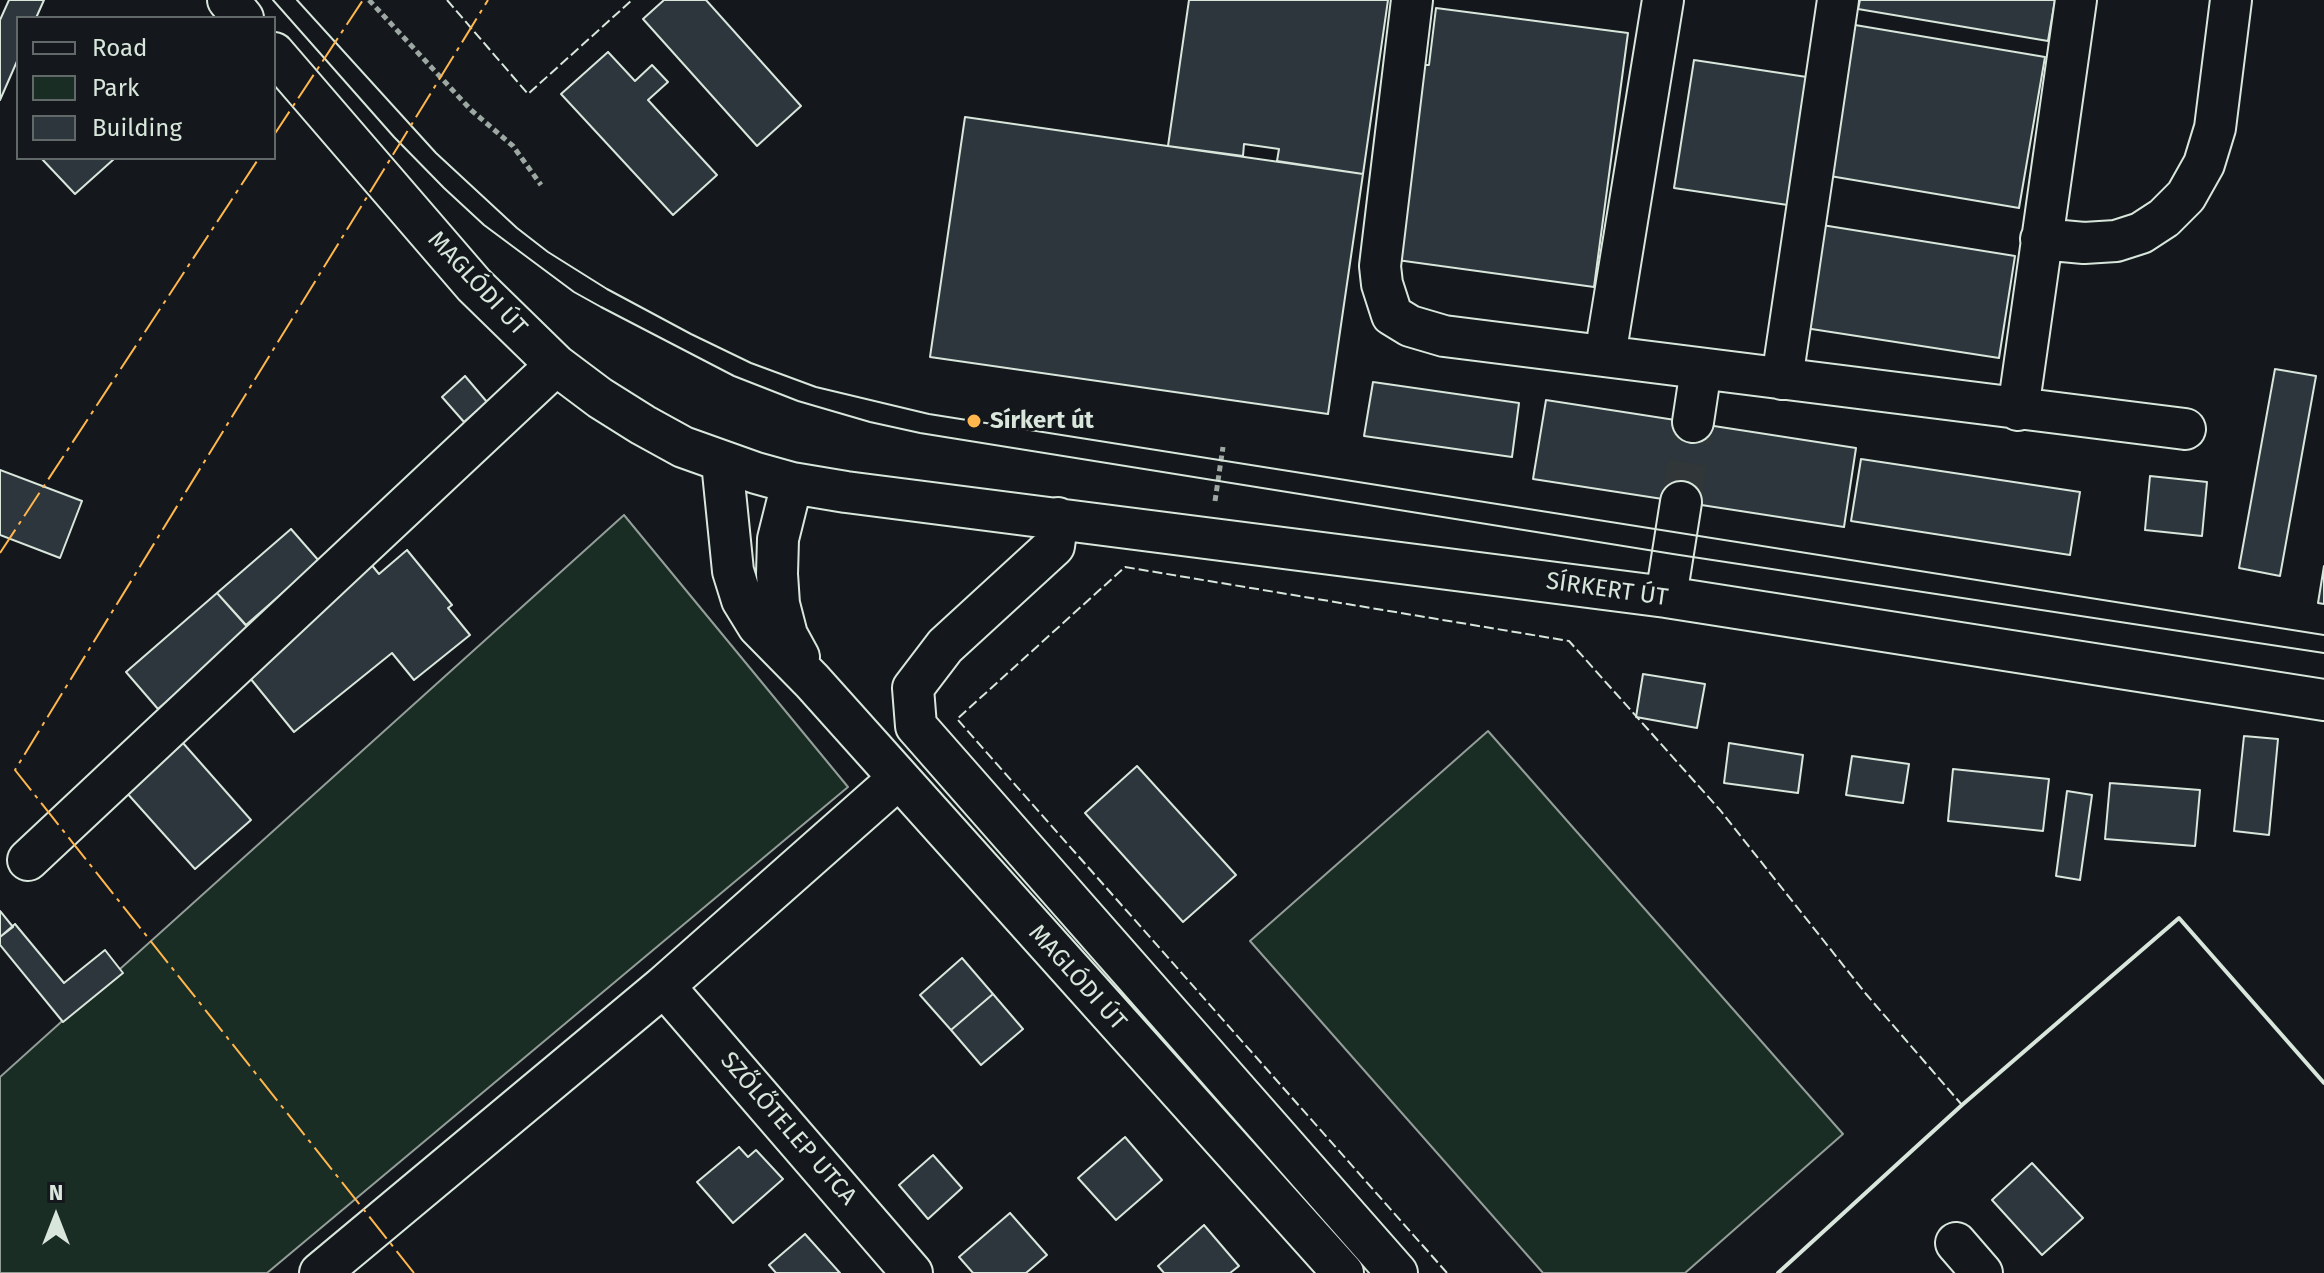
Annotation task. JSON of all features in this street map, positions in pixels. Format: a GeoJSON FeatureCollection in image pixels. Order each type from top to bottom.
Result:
{"type":"FeatureCollection","features":[{"type":"Feature","properties":{"kind":"street"},"geometry":{"type":"LineString","coordinates":[[228,0],[241,16]]}},
{"type":"Feature","properties":{"kind":"street"},"geometry":{"type":"LineString","coordinates":[[1412,0],[1380,266],[1392,315],[1410,326],[1444,336],[2185,429]]}},
{"type":"Feature","properties":{"kind":"street"},"geometry":{"type":"LineString","coordinates":[[1605,356],[1663,0]]}},
{"type":"Feature","properties":{"kind":"street"},"geometry":{"type":"LineString","coordinates":[[1782,379],[1838,0]]}},
{"type":"Feature","properties":{"kind":"street"},"geometry":{"type":"LineString","coordinates":[[2018,410],[2076,0]]}},
{"type":"Feature","properties":{"kind":"street"},"geometry":{"type":"LineString","coordinates":[[2041,239],[2084,243],[2116,241],[2141,233],[2164,218],[2186,196],[2204,164],[2215,128],[2231,0]]}},
{"type":"Feature","properties":{"kind":"street","name":"MAGLÓDI ÚT"},"geometry":{"type":"LineString","coordinates":[[276,55],[474,285],[556,365],[600,398],[683,447],[792,483],[778,539],[779,604],[787,635],[812,681]]}},
{"type":"Feature","properties":{"kind":"street"},"geometry":{"type":"LineString","coordinates":[[28,860],[556,365]]}},
{"type":"Feature","properties":{"kind":"street"},"geometry":{"type":"LineString","coordinates":[[1693,422],[1701,369]]}},
{"type":"Feature","properties":{"kind":"street","name":"MAGLÓDI ÚT"},"geometry":{"type":"LineString","coordinates":[[722,462],[733,571],[742,600],[758,626],[812,681],[1343,1273]]}},
{"type":"Feature","properties":{"kind":"street","name":"SÍRKERT ÚT"},"geometry":{"type":"LineString","coordinates":[[792,483],[1666,597],[2324,700]]}},
{"type":"Feature","properties":{"kind":"street"},"geometry":{"type":"LineString","coordinates":[[1666,597],[1681,502]]}},
{"type":"Feature","properties":{"kind":"street"},"geometry":{"type":"LineString","coordinates":[[1058,518],[1054,546],[945,646],[913,688],[916,726],[1397,1273]]}},
{"type":"Feature","properties":{"kind":"street"},"geometry":{"type":"LineString","coordinates":[[328,1271],[664,986],[898,779]]}},
{"type":"Feature","properties":{"kind":"street","name":"SZŐLŐTELEP UTCA"},"geometry":{"type":"LineString","coordinates":[[664,986],[912,1273]]}},
{"type":"Feature","properties":{"kind":"path"},"geometry":{"type":"LineString","coordinates":[[369,0],[471,110],[513,146],[541,185]]}},
{"type":"Feature","properties":{"kind":"path"},"geometry":{"type":"LineString","coordinates":[[1209,538],[1223,447]]}},
{"type":"Feature","properties":{"kind":"green space"},"geometry":{"type":"Polygon","coordinates":[[[624,515],[848,787],[267,1273],[0,1273],[0,1077],[624,515]]]}},
{"type":"Feature","properties":{"kind":"green space"},"geometry":{"type":"Polygon","coordinates":[[[1488,731],[1843,1134],[1685,1273],[1543,1273],[1250,941],[1488,731]]]}},
{"type":"Feature","properties":{"kind":"building"},"geometry":{"type":"Polygon","coordinates":[[[9,0],[44,0],[37,16],[16,16],[16,64],[0,100],[0,20],[9,0]]]}},
{"type":"Feature","properties":{"kind":"building"},"geometry":{"type":"Polygon","coordinates":[[[664,0],[706,0],[801,106],[757,146],[643,19],[664,0]]]}},
{"type":"Feature","properties":{"kind":"building"},"geometry":{"type":"Polygon","coordinates":[[[1189,0],[1388,0],[1363,174],[1277,161],[1279,149],[1244,144],[1243,156],[1168,146],[1189,0]]]}},
{"type":"Feature","properties":{"kind":"building"},"geometry":{"type":"Polygon","coordinates":[[[1860,0],[2055,0],[2048,41],[1858,9],[1860,0]]]}},
{"type":"Feature","properties":{"kind":"building"},"geometry":{"type":"Polygon","coordinates":[[[1436,8],[1628,33],[1594,287],[1397,260],[1424,65],[1429,65],[1436,8]]]}},
{"type":"Feature","properties":{"kind":"building"},"geometry":{"type":"Polygon","coordinates":[[[1855,25],[2045,57],[2019,208],[1830,176],[1855,25]]]}},
{"type":"Feature","properties":{"kind":"building"},"geometry":{"type":"Polygon","coordinates":[[[608,52],[635,81],[652,65],[668,82],[648,100],[717,175],[673,215],[561,94],[608,52]]]}},
{"type":"Feature","properties":{"kind":"building"},"geometry":{"type":"Polygon","coordinates":[[[1694,60],[1820,79],[1801,207],[1674,188],[1694,60]]]}},
{"type":"Feature","properties":{"kind":"building"},"geometry":{"type":"Polygon","coordinates":[[[965,117],[1363,174],[1328,414],[930,357],[965,117]]]}},
{"type":"Feature","properties":{"kind":"building"},"geometry":{"type":"Polygon","coordinates":[[[43,160],[113,160],[75,194],[43,160]]]}},
{"type":"Feature","properties":{"kind":"building"},"geometry":{"type":"Polygon","coordinates":[[[1822,225],[2015,256],[1999,358],[1805,328],[1822,225]]]}},
{"type":"Feature","properties":{"kind":"building"},"geometry":{"type":"Polygon","coordinates":[[[2275,369],[2316,376],[2280,576],[2239,568],[2275,369]]]}},
{"type":"Feature","properties":{"kind":"building"},"geometry":{"type":"Polygon","coordinates":[[[465,376],[487,402],[464,422],[442,397],[465,376]]]}},
{"type":"Feature","properties":{"kind":"building"},"geometry":{"type":"Polygon","coordinates":[[[1373,382],[1519,403],[1512,457],[1364,436],[1373,382]]]}},
{"type":"Feature","properties":{"kind":"building"},"geometry":{"type":"Polygon","coordinates":[[[1546,400],[1856,448],[1844,527],[1533,479],[1546,400]]]}},
{"type":"Feature","properties":{"kind":"building"},"geometry":{"type":"Polygon","coordinates":[[[1861,459],[2080,492],[2070,555],[1851,521],[1861,459]]]}},
{"type":"Feature","properties":{"kind":"building"},"geometry":{"type":"Polygon","coordinates":[[[0,470],[82,501],[60,558],[0,535],[0,470]]]}},
{"type":"Feature","properties":{"kind":"building"},"geometry":{"type":"Polygon","coordinates":[[[2150,476],[2207,482],[2202,536],[2145,530],[2150,476]]]}},
{"type":"Feature","properties":{"kind":"building"},"geometry":{"type":"Polygon","coordinates":[[[291,529],[319,561],[246,625],[217,593],[291,529]]]}},
{"type":"Feature","properties":{"kind":"building"},"geometry":{"type":"Polygon","coordinates":[[[407,550],[452,605],[448,608],[470,635],[414,680],[392,653],[294,732],[241,667],[370,563],[379,574],[407,550]]]}},
{"type":"Feature","properties":{"kind":"building"},"geometry":{"type":"Polygon","coordinates":[[[2324,566],[2324,604],[2318,603],[2324,566]]]}},
{"type":"Feature","properties":{"kind":"building"},"geometry":{"type":"Polygon","coordinates":[[[217,593],[250,630],[158,709],[126,672],[217,593]]]}},
{"type":"Feature","properties":{"kind":"building"},"geometry":{"type":"Polygon","coordinates":[[[1643,674],[1705,684],[1697,728],[1636,717],[1643,674]]]}},
{"type":"Feature","properties":{"kind":"building"},"geometry":{"type":"Polygon","coordinates":[[[2244,736],[2278,739],[2269,835],[2234,831],[2244,736]]]}},
{"type":"Feature","properties":{"kind":"building"},"geometry":{"type":"Polygon","coordinates":[[[183,743],[251,820],[195,869],[126,792],[183,743]]]}},
{"type":"Feature","properties":{"kind":"building"},"geometry":{"type":"Polygon","coordinates":[[[1729,743],[1803,755],[1798,793],[1724,783],[1729,743]]]}},
{"type":"Feature","properties":{"kind":"building"},"geometry":{"type":"Polygon","coordinates":[[[1852,756],[1909,764],[1903,803],[1846,795],[1852,756]]]}},
{"type":"Feature","properties":{"kind":"building"},"geometry":{"type":"Polygon","coordinates":[[[1137,766],[1236,875],[1183,922],[1085,813],[1137,766]]]}},
{"type":"Feature","properties":{"kind":"building"},"geometry":{"type":"Polygon","coordinates":[[[1953,769],[2049,779],[2043,831],[1948,821],[1953,769]]]}},
{"type":"Feature","properties":{"kind":"building"},"geometry":{"type":"Polygon","coordinates":[[[2110,783],[2200,790],[2195,846],[2105,839],[2110,783]]]}},
{"type":"Feature","properties":{"kind":"building"},"geometry":{"type":"Polygon","coordinates":[[[2067,791],[2092,795],[2080,880],[2056,876],[2067,791]]]}},
{"type":"Feature","properties":{"kind":"building"},"geometry":{"type":"Polygon","coordinates":[[[0,911],[13,927],[0,937],[0,911]]]}},
{"type":"Feature","properties":{"kind":"building"},"geometry":{"type":"Polygon","coordinates":[[[15,924],[64,983],[105,950],[123,973],[63,1022],[0,945],[0,937],[15,924]]]}},
{"type":"Feature","properties":{"kind":"building"},"geometry":{"type":"Polygon","coordinates":[[[962,958],[993,994],[951,1030],[920,995],[962,958]]]}},
{"type":"Feature","properties":{"kind":"building"},"geometry":{"type":"Polygon","coordinates":[[[993,994],[1023,1029],[981,1065],[951,1030],[993,994]]]}},
{"type":"Feature","properties":{"kind":"building"},"geometry":{"type":"Polygon","coordinates":[[[1125,1137],[1162,1180],[1116,1220],[1078,1178],[1125,1137]]]}},
{"type":"Feature","properties":{"kind":"building"},"geometry":{"type":"Polygon","coordinates":[[[739,1147],[748,1157],[756,1150],[783,1179],[733,1223],[697,1182],[739,1147]]]}},
{"type":"Feature","properties":{"kind":"building"},"geometry":{"type":"Polygon","coordinates":[[[933,1155],[962,1188],[928,1219],[899,1185],[933,1155]]]}},
{"type":"Feature","properties":{"kind":"building"},"geometry":{"type":"Polygon","coordinates":[[[2032,1163],[2083,1218],[2042,1255],[1992,1200],[2032,1163]]]}},
{"type":"Feature","properties":{"kind":"building"},"geometry":{"type":"Polygon","coordinates":[[[1010,1213],[1047,1255],[1026,1273],[973,1273],[959,1257],[1010,1213]]]}},
{"type":"Feature","properties":{"kind":"building"},"geometry":{"type":"Polygon","coordinates":[[[1204,1225],[1239,1266],[1230,1273],[1164,1273],[1158,1266],[1204,1225]]]}},
{"type":"Feature","properties":{"kind":"building"},"geometry":{"type":"Polygon","coordinates":[[[805,1234],[840,1273],[776,1273],[769,1265],[805,1234]]]}},
{"type":"Feature","properties":{"kind":"tunnel"},"geometry":{"type":"LineString","coordinates":[[1681,502],[1693,422]]}},
{"type":"Feature","properties":{"kind":"tram line"},"geometry":{"type":"LineString","coordinates":[[273,0],[394,137],[484,225],[574,292],[734,376],[798,401],[920,433],[1673,554],[2324,653]]}},
{"type":"Feature","properties":{"kind":"tram line"},"geometry":{"type":"LineString","coordinates":[[297,0],[436,153],[517,228],[548,252],[607,289],[691,334],[751,363],[816,387],[929,414],[2324,635]]}},
{"type":"Feature","properties":{"kind":"fence"},"geometry":{"type":"LineString","coordinates":[[447,0],[528,94],[632,0]]}},
{"type":"Feature","properties":{"kind":"fence"},"geometry":{"type":"LineString","coordinates":[[1447,1273],[957,719],[1125,567],[1569,641],[1720,810],[1866,994],[1962,1105]]}},
{"type":"Feature","properties":{"kind":"wall"},"geometry":{"type":"LineString","coordinates":[[1778,1273],[1962,1105],[2179,918],[2324,1083]]}},
{"type":"Feature","properties":{"kind":"power"},"geometry":{"type":"LineString","coordinates":[[276,132],[363,0]]}},
{"type":"Feature","properties":{"kind":"power"},"geometry":{"type":"LineString","coordinates":[[414,1273],[15,770],[488,0]]}},
{"type":"Feature","properties":{"kind":"power"},"geometry":{"type":"LineString","coordinates":[[0,553],[258,160]]}},
{"type":"Feature","properties":{"kind":"place","name":"Sírkert út"},"geometry":{"type":"Point","coordinates":[974,421]}}]}
